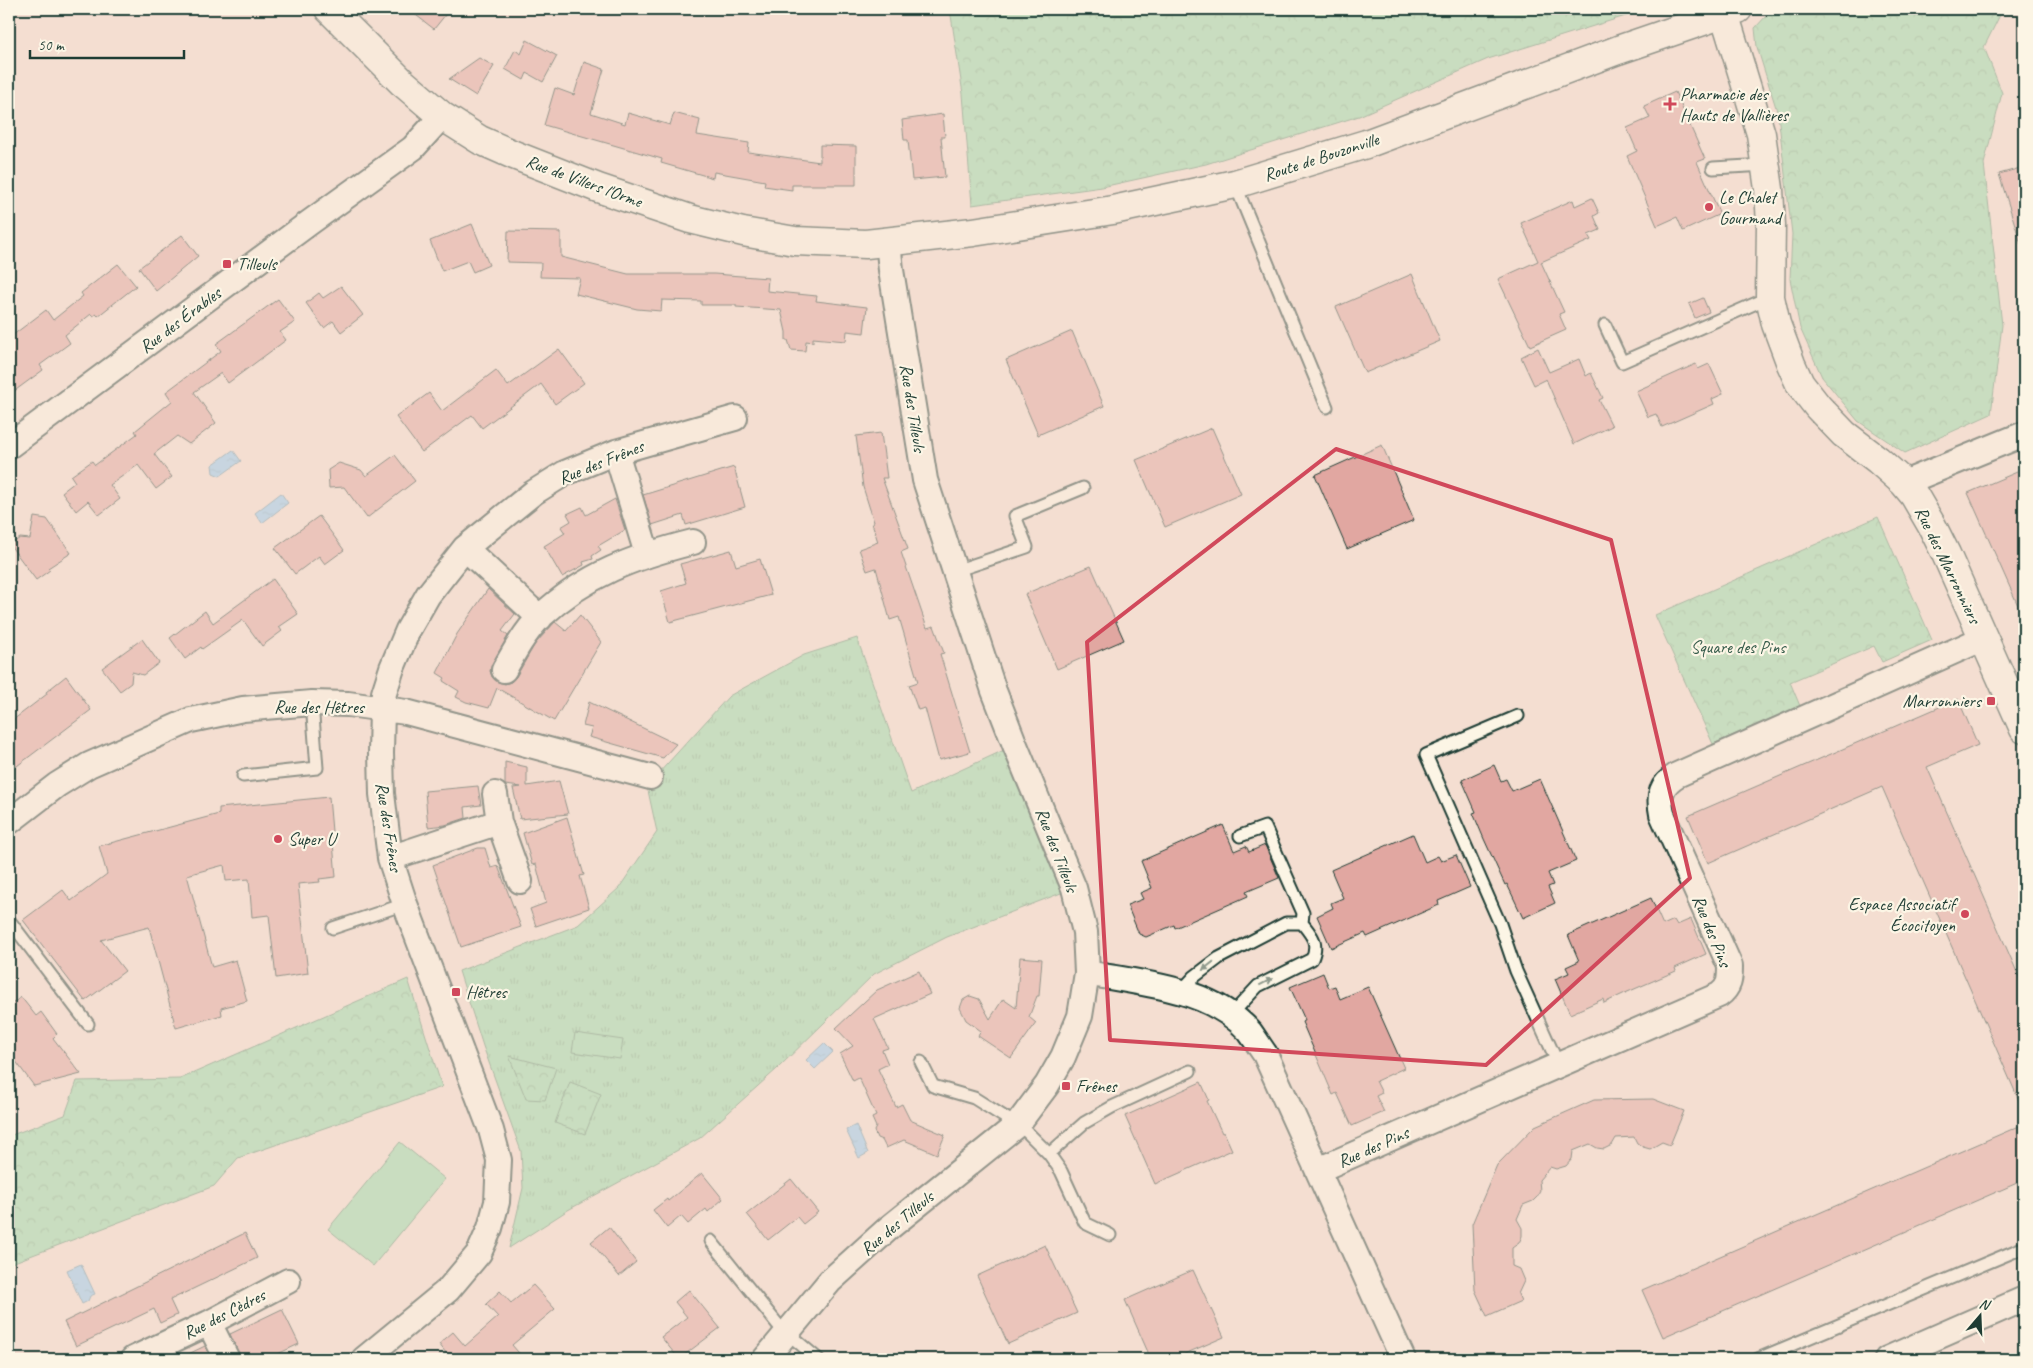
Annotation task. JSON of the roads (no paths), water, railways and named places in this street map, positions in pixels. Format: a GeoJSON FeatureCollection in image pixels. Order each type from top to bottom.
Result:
{"type":"FeatureCollection","features":[{"type":"Feature","properties":{"kind":"main road","name":"Rue de Villers l'Orme"},"geometry":{"type":"LineString","coordinates":[[329,9],[402,82],[442,116],[480,140],[514,155],[580,182],[690,219],[742,232],[795,241],[831,243],[888,242]]}},
{"type":"Feature","properties":{"kind":"main road","name":"Rue des Marronniers"},"geometry":{"type":"LineString","coordinates":[[1731,11],[1761,134],[1766,165],[1771,225],[1770,297],[1776,324],[1800,384],[1844,434],[1904,483],[1914,494],[1932,526],[2024,728]]}},
{"type":"Feature","properties":{"kind":"main road","name":"Route de Bouzonville"},"geometry":{"type":"LineString","coordinates":[[888,242],[973,232],[1113,210],[1235,184],[1366,144],[1618,50],[1731,11]]}},
{"type":"Feature","properties":{"kind":"street","name":"Rue des Érables"},"geometry":{"type":"LineString","coordinates":[[9,446],[309,222],[413,148],[442,116]]}},
{"type":"Feature","properties":{"kind":"street","name":"Rue des Tilleuls"},"geometry":{"type":"LineString","coordinates":[[765,1359],[830,1281],[890,1227],[1017,1125],[1043,1090],[1063,1057],[1080,1016],[1087,973],[1084,932],[1074,888],[1014,745],[994,691],[925,480],[888,242]]}},
{"type":"Feature","properties":{"kind":"street","name":"Rue des Frênes"},"geometry":{"type":"LineString","coordinates":[[364,1359],[448,1290],[479,1253],[490,1228],[497,1202],[499,1160],[491,1130],[405,904],[390,858],[382,794],[382,708],[384,693],[392,668],[408,630],[428,595],[465,548],[533,493],[565,472],[616,452],[735,418]]}},
{"type":"Feature","properties":{"kind":"street"},"geometry":{"type":"LineString","coordinates":[[1904,483],[2024,434]]}},
{"type":"Feature","properties":{"kind":"street"},"geometry":{"type":"LineString","coordinates":[[616,452],[647,554]]}},
{"type":"Feature","properties":{"kind":"street"},"geometry":{"type":"LineString","coordinates":[[504,670],[518,644],[540,618],[594,577],[622,563],[647,554],[693,542]]}},
{"type":"Feature","properties":{"kind":"street"},"geometry":{"type":"LineString","coordinates":[[465,548],[540,618]]}},
{"type":"Feature","properties":{"kind":"street","name":"Rue des Pins"},"geometry":{"type":"LineString","coordinates":[[1318,1170],[1559,1066],[1719,995],[1727,989],[1730,978],[1730,966],[1662,814],[1660,803],[1662,792],[1667,782],[1677,774],[1984,638]]}},
{"type":"Feature","properties":{"kind":"street","name":"Rue des Hêtres"},"geometry":{"type":"LineString","coordinates":[[9,822],[57,785],[89,765],[191,720],[243,709],[312,704],[348,704],[409,712],[650,777]]}},
{"type":"Feature","properties":{"kind":"street"},"geometry":{"type":"LineString","coordinates":[[495,794],[499,822],[520,881]]}},
{"type":"Feature","properties":{"kind":"street"},"geometry":{"type":"LineString","coordinates":[[390,858],[499,822]]}},
{"type":"Feature","properties":{"kind":"street","name":"Rue des Pins"},"geometry":{"type":"LineString","coordinates":[[1087,973],[1181,991],[1206,1001],[1231,1015],[1250,1032],[1265,1054],[1403,1359]]}},
{"type":"Feature","properties":{"kind":"street","name":"Rue des Cèdres"},"geometry":{"type":"LineString","coordinates":[[133,1359],[209,1323],[288,1282]]}},
{"type":"Feature","properties":{"kind":"street"},"geometry":{"type":"LineString","coordinates":[[1887,1359],[2024,1299]]}},
{"type":"Feature","properties":{"kind":"street"},"geometry":{"type":"LineString","coordinates":[[209,1323],[227,1359]]}},
{"type":"Feature","properties":{"kind":"lane"},"geometry":{"type":"LineString","coordinates":[[1713,168],[1766,165]]}},
{"type":"Feature","properties":{"kind":"lane"},"geometry":{"type":"LineString","coordinates":[[1235,184],[1327,406]]}},
{"type":"Feature","properties":{"kind":"lane"},"geometry":{"type":"LineString","coordinates":[[1605,325],[1622,362],[1770,297]]}},
{"type":"Feature","properties":{"kind":"lane"},"geometry":{"type":"LineString","coordinates":[[956,571],[1027,547],[1015,516],[1083,488]]}},
{"type":"Feature","properties":{"kind":"lane"},"geometry":{"type":"LineString","coordinates":[[243,776],[317,768],[312,704]]}},
{"type":"Feature","properties":{"kind":"lane"},"geometry":{"type":"LineString","coordinates":[[1518,716],[1426,755],[1500,924],[1516,971],[1559,1066]]}},
{"type":"Feature","properties":{"kind":"lane"},"geometry":{"type":"LineString","coordinates":[[1231,1015],[1258,986],[1312,959],[1316,950],[1314,939],[1302,923],[1304,913],[1265,827],[1240,836]]}},
{"type":"Feature","properties":{"kind":"lane"},"geometry":{"type":"LineString","coordinates":[[333,928],[405,904]]}},
{"type":"Feature","properties":{"kind":"lane"},"geometry":{"type":"LineString","coordinates":[[9,920],[88,1024]]}},
{"type":"Feature","properties":{"kind":"lane"},"geometry":{"type":"LineString","coordinates":[[1181,991],[1194,977],[1219,958],[1286,923],[1302,923]]}},
{"type":"Feature","properties":{"kind":"lane"},"geometry":{"type":"LineString","coordinates":[[921,1062],[934,1086],[974,1098],[1025,1130],[1049,1154],[1061,1171],[1085,1223],[1110,1235]]}},
{"type":"Feature","properties":{"kind":"lane"},"geometry":{"type":"LineString","coordinates":[[1049,1154],[1084,1123],[1112,1107],[1190,1071]]}},
{"type":"Feature","properties":{"kind":"lane"},"geometry":{"type":"LineString","coordinates":[[711,1240],[779,1326],[818,1359]]}},
{"type":"Feature","properties":{"kind":"lane"},"geometry":{"type":"LineString","coordinates":[[1758,1359],[2020,1248],[2024,1249]]}},
{"type":"Feature","properties":{"kind":"water"},"geometry":{"type":"Polygon","coordinates":[[[233,450],[241,461],[220,476],[213,473],[212,465],[233,450]]]}},
{"type":"Feature","properties":{"kind":"water"},"geometry":{"type":"Polygon","coordinates":[[[281,493],[288,503],[262,523],[255,513],[281,493]]]}},
{"type":"Feature","properties":{"kind":"water"},"geometry":{"type":"Polygon","coordinates":[[[824,1043],[833,1052],[815,1069],[806,1060],[824,1043]]]}},
{"type":"Feature","properties":{"kind":"water"},"geometry":{"type":"Polygon","coordinates":[[[856,1125],[868,1153],[859,1158],[846,1130],[856,1125]]]}},
{"type":"Feature","properties":{"kind":"water"},"geometry":{"type":"Polygon","coordinates":[[[81,1264],[95,1294],[82,1304],[67,1270],[81,1264]]]}},
{"type":"Feature","properties":{"kind":"place","name":"Pharmacie des Hauts de Vallières"},"geometry":{"type":"Point","coordinates":[1670,104]}},
{"type":"Feature","properties":{"kind":"place","name":"Le Chalet Gourmand"},"geometry":{"type":"Point","coordinates":[1709,207]}},
{"type":"Feature","properties":{"kind":"place","name":"Tilleuls"},"geometry":{"type":"Point","coordinates":[227,264]}},
{"type":"Feature","properties":{"kind":"place","name":"Marronniers"},"geometry":{"type":"Point","coordinates":[1991,701]}},
{"type":"Feature","properties":{"kind":"place","name":"Super U"},"geometry":{"type":"Point","coordinates":[278,839]}},
{"type":"Feature","properties":{"kind":"place","name":"Espace Associatif Écocitoyen"},"geometry":{"type":"Point","coordinates":[1965,914]}},
{"type":"Feature","properties":{"kind":"place","name":"Hêtres"},"geometry":{"type":"Point","coordinates":[456,992]}},
{"type":"Feature","properties":{"kind":"place","name":"Frênes"},"geometry":{"type":"Point","coordinates":[1066,1086]}},
{"type":"Feature","properties":{"kind":"park label","name":"Square des Pins"},"geometry":{"type":"Point","coordinates":[1738,647]}}]}
